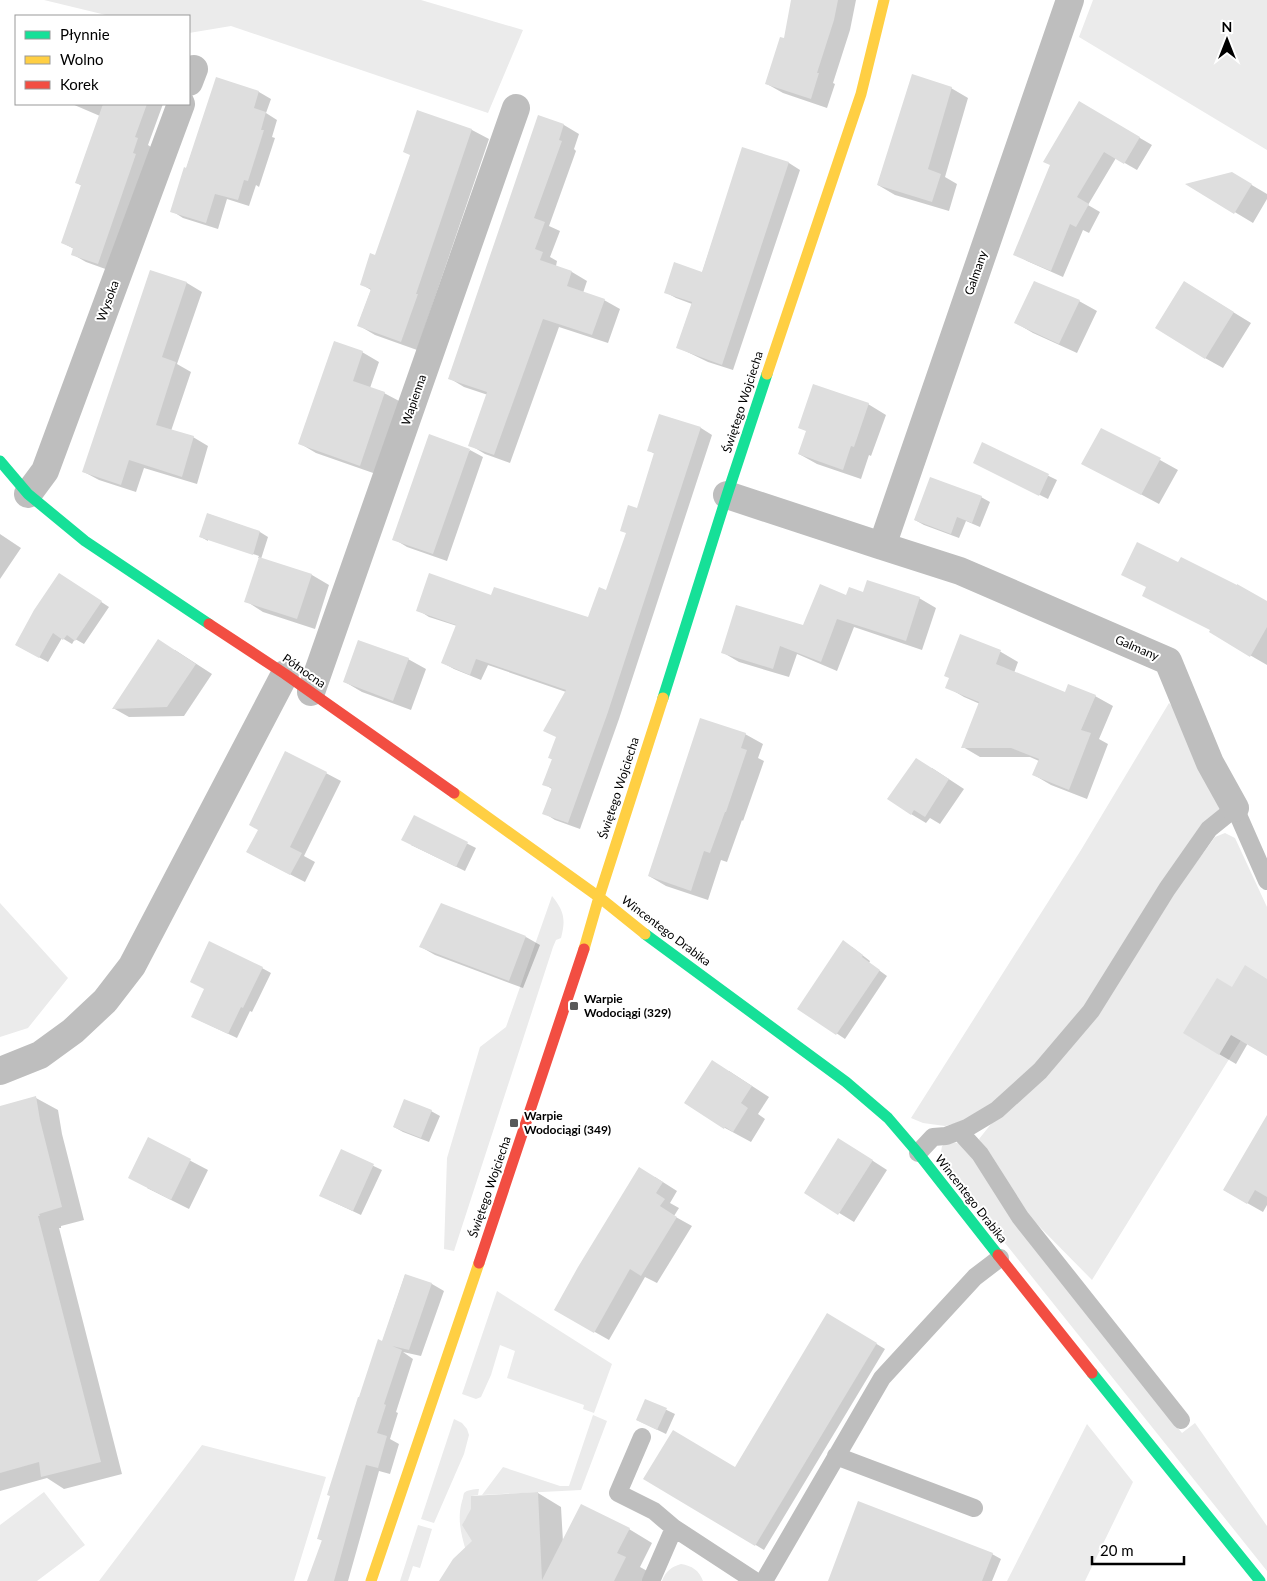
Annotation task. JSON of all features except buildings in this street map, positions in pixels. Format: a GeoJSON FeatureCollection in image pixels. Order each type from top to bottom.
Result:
{"type":"FeatureCollection","features":[{"type":"Feature","properties":{"kind":"street","name":"Świętego Wojciecha"},"geometry":{"type":"LineString","coordinates":[[371,1581],[578,970],[599,897],[727,495],[861,94],[884,0]]}},
{"type":"Feature","properties":{"kind":"street","name":"Galmany"},"geometry":{"type":"LineString","coordinates":[[882,546],[1070,0]]}},
{"type":"Feature","properties":{"kind":"street","name":"Wysoka"},"geometry":{"type":"LineString","coordinates":[[28,494],[45,471],[181,105]]}},
{"type":"Feature","properties":{"kind":"street","name":"Wapienna"},"geometry":{"type":"LineString","coordinates":[[312,692],[516,108]]}},
{"type":"Feature","properties":{"kind":"street","name":"Północna"},"geometry":{"type":"LineString","coordinates":[[0,461],[28,494],[85,541],[312,692],[599,897]]}},
{"type":"Feature","properties":{"kind":"street","name":"Galmany"},"geometry":{"type":"LineString","coordinates":[[727,495],[960,572],[1168,661],[1210,763],[1235,808]]}},
{"type":"Feature","properties":{"kind":"street"},"geometry":{"type":"LineString","coordinates":[[0,1071],[40,1055],[73,1031],[106,1001],[132,966],[285,674]]}},
{"type":"Feature","properties":{"kind":"street","name":"Wincentego Drabika"},"geometry":{"type":"LineString","coordinates":[[599,897],[651,939],[846,1082],[888,1118],[1260,1581]]}},
{"type":"Feature","properties":{"kind":"lane","name":"Galmany"},"geometry":{"type":"LineString","coordinates":[[1235,808],[1267,880]]}},
{"type":"Feature","properties":{"kind":"lane"},"geometry":{"type":"LineString","coordinates":[[918,1153],[934,1137],[946,1136],[967,1128],[997,1110],[1040,1071],[1091,1011],[1167,889],[1209,829],[1235,808]]}},
{"type":"Feature","properties":{"kind":"lane"},"geometry":{"type":"LineString","coordinates":[[959,1131],[980,1154],[1020,1217],[1181,1420]]}},
{"type":"Feature","properties":{"kind":"lane"},"geometry":{"type":"LineString","coordinates":[[764,1581],[882,1378],[974,1278],[1000,1258]]}},
{"type":"Feature","properties":{"kind":"lane"},"geometry":{"type":"LineString","coordinates":[[642,1437],[618,1493],[654,1511],[674,1528],[755,1581]]}},
{"type":"Feature","properties":{"kind":"lane"},"geometry":{"type":"LineString","coordinates":[[836,1456],[974,1508]]}},
{"type":"Feature","properties":{"kind":"lane"},"geometry":{"type":"LineString","coordinates":[[651,1581],[674,1528]]}},
{"type":"Feature","properties":{"kind":"shaded area"},"geometry":{"type":"Polygon","coordinates":[[[44,0],[421,0],[523,30],[488,113],[231,26],[190,33],[190,15],[106,15],[44,0]]]}},
{"type":"Feature","properties":{"kind":"shaded area"},"geometry":{"type":"Polygon","coordinates":[[[1093,0],[1267,0],[1267,150],[1079,37],[1093,0]]]}},
{"type":"Feature","properties":{"kind":"shaded area"},"geometry":{"type":"Polygon","coordinates":[[[1169,703],[1183,717],[1222,810],[1086,1007],[1035,1067],[991,1106],[965,1121],[945,1126],[923,1123],[911,1118],[1081,850],[1169,703]]]}},
{"type":"Feature","properties":{"kind":"shaded area"},"geometry":{"type":"Polygon","coordinates":[[[1225,833],[1235,838],[1267,907],[1267,998],[1092,1280],[1026,1213],[979,1139],[991,1124],[1043,1079],[1215,837],[1225,833]]]}},
{"type":"Feature","properties":{"kind":"shaded area"},"geometry":{"type":"Polygon","coordinates":[[[552,896],[559,906],[564,920],[561,938],[556,940],[553,947],[454,1251],[444,1249],[447,1158],[480,1047],[506,1027],[552,896]]]}},
{"type":"Feature","properties":{"kind":"shaded area"},"geometry":{"type":"Polygon","coordinates":[[[0,903],[68,978],[28,1028],[0,1037],[0,903]]]}},
{"type":"Feature","properties":{"kind":"shaded area"},"geometry":{"type":"Polygon","coordinates":[[[949,1141],[961,1144],[975,1158],[1126,1364],[1182,1433],[1195,1423],[1267,1526],[1267,1571],[961,1188],[940,1158],[942,1146],[949,1141]]]}},
{"type":"Feature","properties":{"kind":"shaded area"},"geometry":{"type":"Polygon","coordinates":[[[497,1291],[612,1364],[594,1413],[583,1409],[584,1405],[507,1378],[515,1351],[500,1345],[491,1375],[481,1397],[476,1399],[462,1394],[497,1291]]]}},
{"type":"Feature","properties":{"kind":"shaded area"},"geometry":{"type":"Polygon","coordinates":[[[593,1415],[607,1421],[581,1490],[482,1495],[503,1467],[560,1486],[569,1486],[593,1415]]]}},
{"type":"Feature","properties":{"kind":"shaded area"},"geometry":{"type":"Polygon","coordinates":[[[454,1419],[462,1423],[469,1435],[464,1454],[434,1523],[421,1519],[454,1419]]]}},
{"type":"Feature","properties":{"kind":"shaded area"},"geometry":{"type":"Polygon","coordinates":[[[1087,1424],[1133,1482],[1085,1581],[1007,1581],[1087,1424]]]}},
{"type":"Feature","properties":{"kind":"shaded area"},"geometry":{"type":"Polygon","coordinates":[[[202,1445],[326,1477],[294,1581],[99,1581],[202,1445]]]}},
{"type":"Feature","properties":{"kind":"shaded area"},"geometry":{"type":"Polygon","coordinates":[[[479,1489],[478,1495],[471,1496],[471,1515],[463,1524],[472,1535],[473,1548],[466,1551],[460,1526],[464,1493],[479,1489]]]}},
{"type":"Feature","properties":{"kind":"shaded area"},"geometry":{"type":"Polygon","coordinates":[[[44,1492],[85,1545],[37,1581],[0,1581],[0,1525],[44,1492]]]}},
{"type":"Feature","properties":{"kind":"shaded area"},"geometry":{"type":"Polygon","coordinates":[[[418,1525],[432,1529],[420,1568],[413,1566],[408,1581],[400,1581],[418,1525]]]}},
{"type":"Feature","properties":{"kind":"shaded area"},"geometry":{"type":"Polygon","coordinates":[[[681,1564],[695,1569],[703,1581],[662,1581],[669,1570],[681,1564]]]}},
{"type":"Feature","properties":{"kind":"traffic: fast"},"geometry":{"type":"LineString","coordinates":[[663,698],[767,374]]}},
{"type":"Feature","properties":{"kind":"traffic: fast"},"geometry":{"type":"LineString","coordinates":[[0,461],[28,494],[85,541],[209,624]]}},
{"type":"Feature","properties":{"kind":"traffic: fast"},"geometry":{"type":"LineString","coordinates":[[645,934],[846,1082],[888,1118],[998,1255]]}},
{"type":"Feature","properties":{"kind":"traffic: fast"},"geometry":{"type":"LineString","coordinates":[[1092,1373],[1260,1581]]}},
{"type":"Feature","properties":{"kind":"traffic: slow"},"geometry":{"type":"LineString","coordinates":[[767,374],[861,94],[884,0]]}},
{"type":"Feature","properties":{"kind":"traffic: slow"},"geometry":{"type":"LineString","coordinates":[[584,949],[663,698]]}},
{"type":"Feature","properties":{"kind":"traffic: slow"},"geometry":{"type":"LineString","coordinates":[[454,793],[599,897],[645,934]]}},
{"type":"Feature","properties":{"kind":"traffic: slow"},"geometry":{"type":"LineString","coordinates":[[371,1581],[479,1263]]}},
{"type":"Feature","properties":{"kind":"traffic: jam"},"geometry":{"type":"LineString","coordinates":[[209,624],[285,674],[454,793]]}},
{"type":"Feature","properties":{"kind":"traffic: jam"},"geometry":{"type":"LineString","coordinates":[[479,1263],[584,949]]}},
{"type":"Feature","properties":{"kind":"traffic: jam"},"geometry":{"type":"LineString","coordinates":[[998,1255],[1092,1373]]}},
{"type":"Feature","properties":{"kind":"place","name":"Warpie Wodociągi (329)"},"geometry":{"type":"Point","coordinates":[574,1006]}},
{"type":"Feature","properties":{"kind":"place","name":"Warpie Wodociągi (349)"},"geometry":{"type":"Point","coordinates":[514,1123]}}]}
